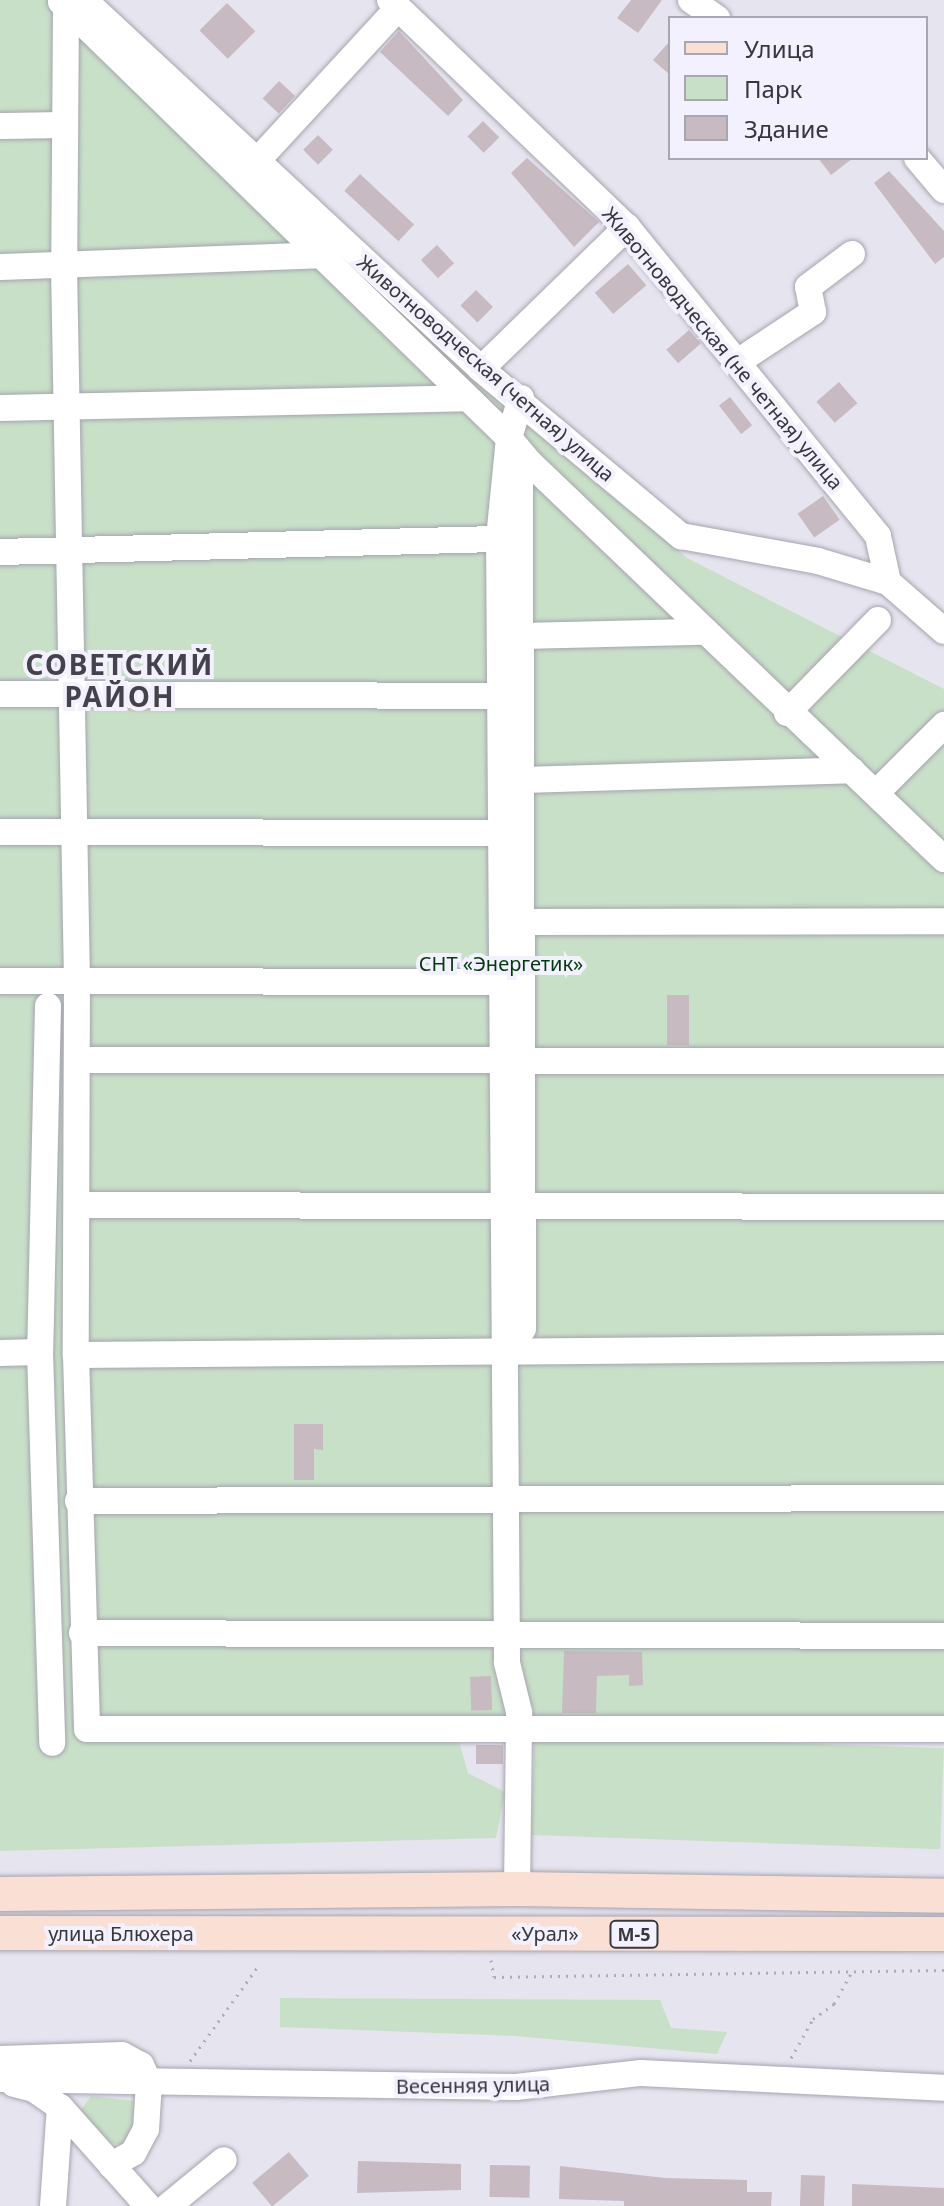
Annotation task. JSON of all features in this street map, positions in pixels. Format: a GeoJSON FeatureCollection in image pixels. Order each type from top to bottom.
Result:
{"type":"FeatureCollection","features":[{"type":"Feature","properties":{"kind":"main road","name":"улица Блюхера"},"geometry":{"type":"LineString","coordinates":[[0,1894],[517,1889]]}},
{"type":"Feature","properties":{"kind":"main road","name":"М-5"},"geometry":{"type":"LineString","coordinates":[[517,1889],[944,1896]]}},
{"type":"Feature","properties":{"kind":"main road","name":"улица Блюхера"},"geometry":{"type":"LineString","coordinates":[[0,1933],[242,1933]]}},
{"type":"Feature","properties":{"kind":"main road","name":"«Урал»"},"geometry":{"type":"LineString","coordinates":[[242,1933],[944,1934]]}},
{"type":"Feature","properties":{"kind":"street"},"geometry":{"type":"LineString","coordinates":[[691,0],[714,16]]}},
{"type":"Feature","properties":{"kind":"street"},"geometry":{"type":"LineString","coordinates":[[70,3],[64,266],[77,980],[78,1501],[87,1729],[519,1721],[944,1729]]}},
{"type":"Feature","properties":{"kind":"street"},"geometry":{"type":"LineString","coordinates":[[70,3],[509,438],[530,463],[787,713],[877,792],[944,859]]}},
{"type":"Feature","properties":{"kind":"street","name":"Животноводческая (четная) улица"},"geometry":{"type":"LineString","coordinates":[[70,3],[256,162],[481,369],[521,398],[681,536],[818,561],[888,582],[944,631]]}},
{"type":"Feature","properties":{"kind":"street"},"geometry":{"type":"LineString","coordinates":[[256,162],[394,4]]}},
{"type":"Feature","properties":{"kind":"street","name":"Животноводческая (не четная) улица"},"geometry":{"type":"LineString","coordinates":[[394,4],[627,227],[739,361],[878,536],[888,582]]}},
{"type":"Feature","properties":{"kind":"street"},"geometry":{"type":"LineString","coordinates":[[0,126],[65,125]]}},
{"type":"Feature","properties":{"kind":"street"},"geometry":{"type":"LineString","coordinates":[[919,160],[944,190]]}},
{"type":"Feature","properties":{"kind":"street"},"geometry":{"type":"LineString","coordinates":[[481,369],[627,227]]}},
{"type":"Feature","properties":{"kind":"street"},"geometry":{"type":"LineString","coordinates":[[739,361],[813,312],[808,287],[852,254]]}},
{"type":"Feature","properties":{"kind":"street"},"geometry":{"type":"LineString","coordinates":[[0,267],[321,255]]}},
{"type":"Feature","properties":{"kind":"street"},"geometry":{"type":"LineString","coordinates":[[0,408],[467,398]]}},
{"type":"Feature","properties":{"kind":"street"},"geometry":{"type":"LineString","coordinates":[[514,1060],[503,982],[499,539],[509,438],[521,398]]}},
{"type":"Feature","properties":{"kind":"street"},"geometry":{"type":"LineString","coordinates":[[517,1889],[519,1721],[514,1634],[514,1060],[524,922],[520,478],[530,463]]}},
{"type":"Feature","properties":{"kind":"street"},"geometry":{"type":"LineString","coordinates":[[0,552],[499,539]]}},
{"type":"Feature","properties":{"kind":"street"},"geometry":{"type":"LineString","coordinates":[[787,713],[878,620]]}},
{"type":"Feature","properties":{"kind":"street"},"geometry":{"type":"LineString","coordinates":[[521,636],[703,632]]}},
{"type":"Feature","properties":{"kind":"street"},"geometry":{"type":"LineString","coordinates":[[0,694],[501,696]]}},
{"type":"Feature","properties":{"kind":"street"},"geometry":{"type":"LineString","coordinates":[[877,792],[944,725]]}},
{"type":"Feature","properties":{"kind":"street"},"geometry":{"type":"LineString","coordinates":[[522,780],[852,770]]}},
{"type":"Feature","properties":{"kind":"street"},"geometry":{"type":"LineString","coordinates":[[0,832],[502,833]]}},
{"type":"Feature","properties":{"kind":"street"},"geometry":{"type":"LineString","coordinates":[[524,922],[944,921]]}},
{"type":"Feature","properties":{"kind":"street"},"geometry":{"type":"LineString","coordinates":[[0,981],[503,982]]}},
{"type":"Feature","properties":{"kind":"street"},"geometry":{"type":"LineString","coordinates":[[48,1006],[40,1352],[52,1743]]}},
{"type":"Feature","properties":{"kind":"street"},"geometry":{"type":"LineString","coordinates":[[77,1060],[944,1061]]}},
{"type":"Feature","properties":{"kind":"street"},"geometry":{"type":"LineString","coordinates":[[78,1205],[944,1207]]}},
{"type":"Feature","properties":{"kind":"street"},"geometry":{"type":"LineString","coordinates":[[76,1355],[944,1348]]}},
{"type":"Feature","properties":{"kind":"street"},"geometry":{"type":"LineString","coordinates":[[0,1353],[40,1352]]}},
{"type":"Feature","properties":{"kind":"street"},"geometry":{"type":"LineString","coordinates":[[78,1501],[944,1498]]}},
{"type":"Feature","properties":{"kind":"street"},"geometry":{"type":"LineString","coordinates":[[82,1633],[944,1636]]}},
{"type":"Feature","properties":{"kind":"street"},"geometry":{"type":"LineString","coordinates":[[0,2059],[122,2055],[141,2065],[161,2083],[146,2129],[133,2153],[111,2165]]}},
{"type":"Feature","properties":{"kind":"street","name":"Весенняя улица"},"geometry":{"type":"LineString","coordinates":[[0,2079],[516,2087],[641,2073],[944,2088]]}},
{"type":"Feature","properties":{"kind":"street"},"geometry":{"type":"LineString","coordinates":[[0,2079],[34,2089],[60,2107],[148,2206]]}},
{"type":"Feature","properties":{"kind":"street"},"geometry":{"type":"LineString","coordinates":[[53,2206],[60,2107]]}},
{"type":"Feature","properties":{"kind":"street"},"geometry":{"type":"LineString","coordinates":[[168,2206],[224,2160]]}},
{"type":"Feature","properties":{"kind":"path"},"geometry":{"type":"LineString","coordinates":[[490,1955],[494,1977],[944,1970]]}},
{"type":"Feature","properties":{"kind":"path"},"geometry":{"type":"LineString","coordinates":[[161,2083],[259,1965]]}},
{"type":"Feature","properties":{"kind":"path"},"geometry":{"type":"LineString","coordinates":[[775,2081],[807,2036],[813,2019],[834,2004],[852,1971]]}},
{"type":"Feature","properties":{"kind":"green space","name":"СНТ «Энергетик»"},"geometry":{"type":"Polygon","coordinates":[[[0,0],[91,0],[687,558],[944,689],[944,1736],[455,1727],[468,1773],[505,1792],[496,1838],[0,1851],[0,0]]]}},
{"type":"Feature","properties":{"kind":"green space"},"geometry":{"type":"Polygon","coordinates":[[[535,1734],[944,1748],[940,1849],[531,1835],[535,1734]]]}},
{"type":"Feature","properties":{"kind":"green space"},"geometry":{"type":"Polygon","coordinates":[[[280,1998],[660,2000],[671,2028],[727,2032],[717,2054],[515,2036],[280,2027],[280,1998]]]}},
{"type":"Feature","properties":{"kind":"green space"},"geometry":{"type":"Polygon","coordinates":[[[91,2096],[135,2101],[135,2130],[123,2145],[111,2143],[80,2111],[91,2096]]]}},
{"type":"Feature","properties":{"kind":"building"},"geometry":{"type":"Polygon","coordinates":[[[631,0],[662,0],[638,33],[617,18],[631,0]]]}},
{"type":"Feature","properties":{"kind":"building"},"geometry":{"type":"Polygon","coordinates":[[[227,3],[255,31],[228,59],[199,31],[227,3]]]}},
{"type":"Feature","properties":{"kind":"building"},"geometry":{"type":"Polygon","coordinates":[[[399,31],[463,100],[448,116],[380,52],[399,31]]]}},
{"type":"Feature","properties":{"kind":"building"},"geometry":{"type":"Polygon","coordinates":[[[668,43],[668,73],[653,60],[668,43]]]}},
{"type":"Feature","properties":{"kind":"building"},"geometry":{"type":"Polygon","coordinates":[[[279,81],[295,96],[279,114],[263,99],[279,81]]]}},
{"type":"Feature","properties":{"kind":"building"},"geometry":{"type":"Polygon","coordinates":[[[483,121],[499,137],[484,153],[467,137],[483,121]]]}},
{"type":"Feature","properties":{"kind":"building"},"geometry":{"type":"Polygon","coordinates":[[[318,135],[333,150],[318,165],[303,150],[318,135]]]}},
{"type":"Feature","properties":{"kind":"building"},"geometry":{"type":"Polygon","coordinates":[[[527,158],[599,222],[574,247],[511,173],[527,158]]]}},
{"type":"Feature","properties":{"kind":"building"},"geometry":{"type":"Polygon","coordinates":[[[820,160],[850,160],[831,175],[820,160]]]}},
{"type":"Feature","properties":{"kind":"building"},"geometry":{"type":"Polygon","coordinates":[[[889,171],[944,231],[944,257],[935,264],[874,183],[889,171]]]}},
{"type":"Feature","properties":{"kind":"building"},"geometry":{"type":"Polygon","coordinates":[[[360,174],[414,224],[398,241],[344,191],[360,174]]]}},
{"type":"Feature","properties":{"kind":"building"},"geometry":{"type":"Polygon","coordinates":[[[437,245],[454,263],[438,278],[421,260],[437,245]]]}},
{"type":"Feature","properties":{"kind":"building"},"geometry":{"type":"Polygon","coordinates":[[[628,264],[646,285],[613,314],[595,293],[628,264]]]}},
{"type":"Feature","properties":{"kind":"building"},"geometry":{"type":"Polygon","coordinates":[[[476,290],[493,307],[477,323],[460,306],[476,290]]]}},
{"type":"Feature","properties":{"kind":"building"},"geometry":{"type":"Polygon","coordinates":[[[689,330],[701,344],[678,363],[666,350],[689,330]]]}},
{"type":"Feature","properties":{"kind":"building"},"geometry":{"type":"Polygon","coordinates":[[[839,382],[857,403],[835,423],[816,402],[839,382]]]}},
{"type":"Feature","properties":{"kind":"building"},"geometry":{"type":"Polygon","coordinates":[[[730,397],[752,425],[741,434],[719,406],[730,397]]]}},
{"type":"Feature","properties":{"kind":"building"},"geometry":{"type":"Polygon","coordinates":[[[823,496],[840,520],[814,538],[798,514],[823,496]]]}},
{"type":"Feature","properties":{"kind":"building"},"geometry":{"type":"Polygon","coordinates":[[[667,995],[689,995],[689,1045],[667,1045],[667,995]]]}},
{"type":"Feature","properties":{"kind":"building"},"geometry":{"type":"Polygon","coordinates":[[[294,1424],[323,1424],[323,1450],[314,1449],[314,1480],[294,1480],[294,1424]]]}},
{"type":"Feature","properties":{"kind":"building"},"geometry":{"type":"Polygon","coordinates":[[[564,1651],[642,1652],[643,1685],[629,1686],[629,1675],[597,1676],[596,1713],[562,1713],[564,1651]]]}},
{"type":"Feature","properties":{"kind":"building"},"geometry":{"type":"Polygon","coordinates":[[[491,1676],[492,1710],[471,1711],[470,1677],[491,1676]]]}},
{"type":"Feature","properties":{"kind":"building"},"geometry":{"type":"Polygon","coordinates":[[[476,1745],[503,1745],[503,1764],[476,1764],[476,1745]]]}},
{"type":"Feature","properties":{"kind":"building"},"geometry":{"type":"Polygon","coordinates":[[[289,2152],[309,2176],[273,2206],[252,2183],[289,2152]]]}},
{"type":"Feature","properties":{"kind":"building"},"geometry":{"type":"Polygon","coordinates":[[[358,2161],[461,2164],[461,2190],[357,2193],[358,2161]]]}},
{"type":"Feature","properties":{"kind":"building"},"geometry":{"type":"Polygon","coordinates":[[[490,2165],[530,2166],[529,2198],[489,2197],[490,2165]]]}},
{"type":"Feature","properties":{"kind":"building"},"geometry":{"type":"Polygon","coordinates":[[[560,2166],[665,2178],[747,2180],[747,2192],[772,2192],[771,2206],[624,2206],[624,2201],[559,2199],[560,2166]]]}},
{"type":"Feature","properties":{"kind":"building"},"geometry":{"type":"Polygon","coordinates":[[[801,2175],[825,2176],[824,2206],[800,2206],[801,2175]]]}},
{"type":"Feature","properties":{"kind":"building"},"geometry":{"type":"Polygon","coordinates":[[[852,2184],[944,2188],[944,2206],[852,2206],[852,2184]]]}},
{"type":"Feature","properties":{"kind":"district","name":"СОВЕТСКИЙ РАЙОН"},"geometry":{"type":"Point","coordinates":[120,680]}}]}
